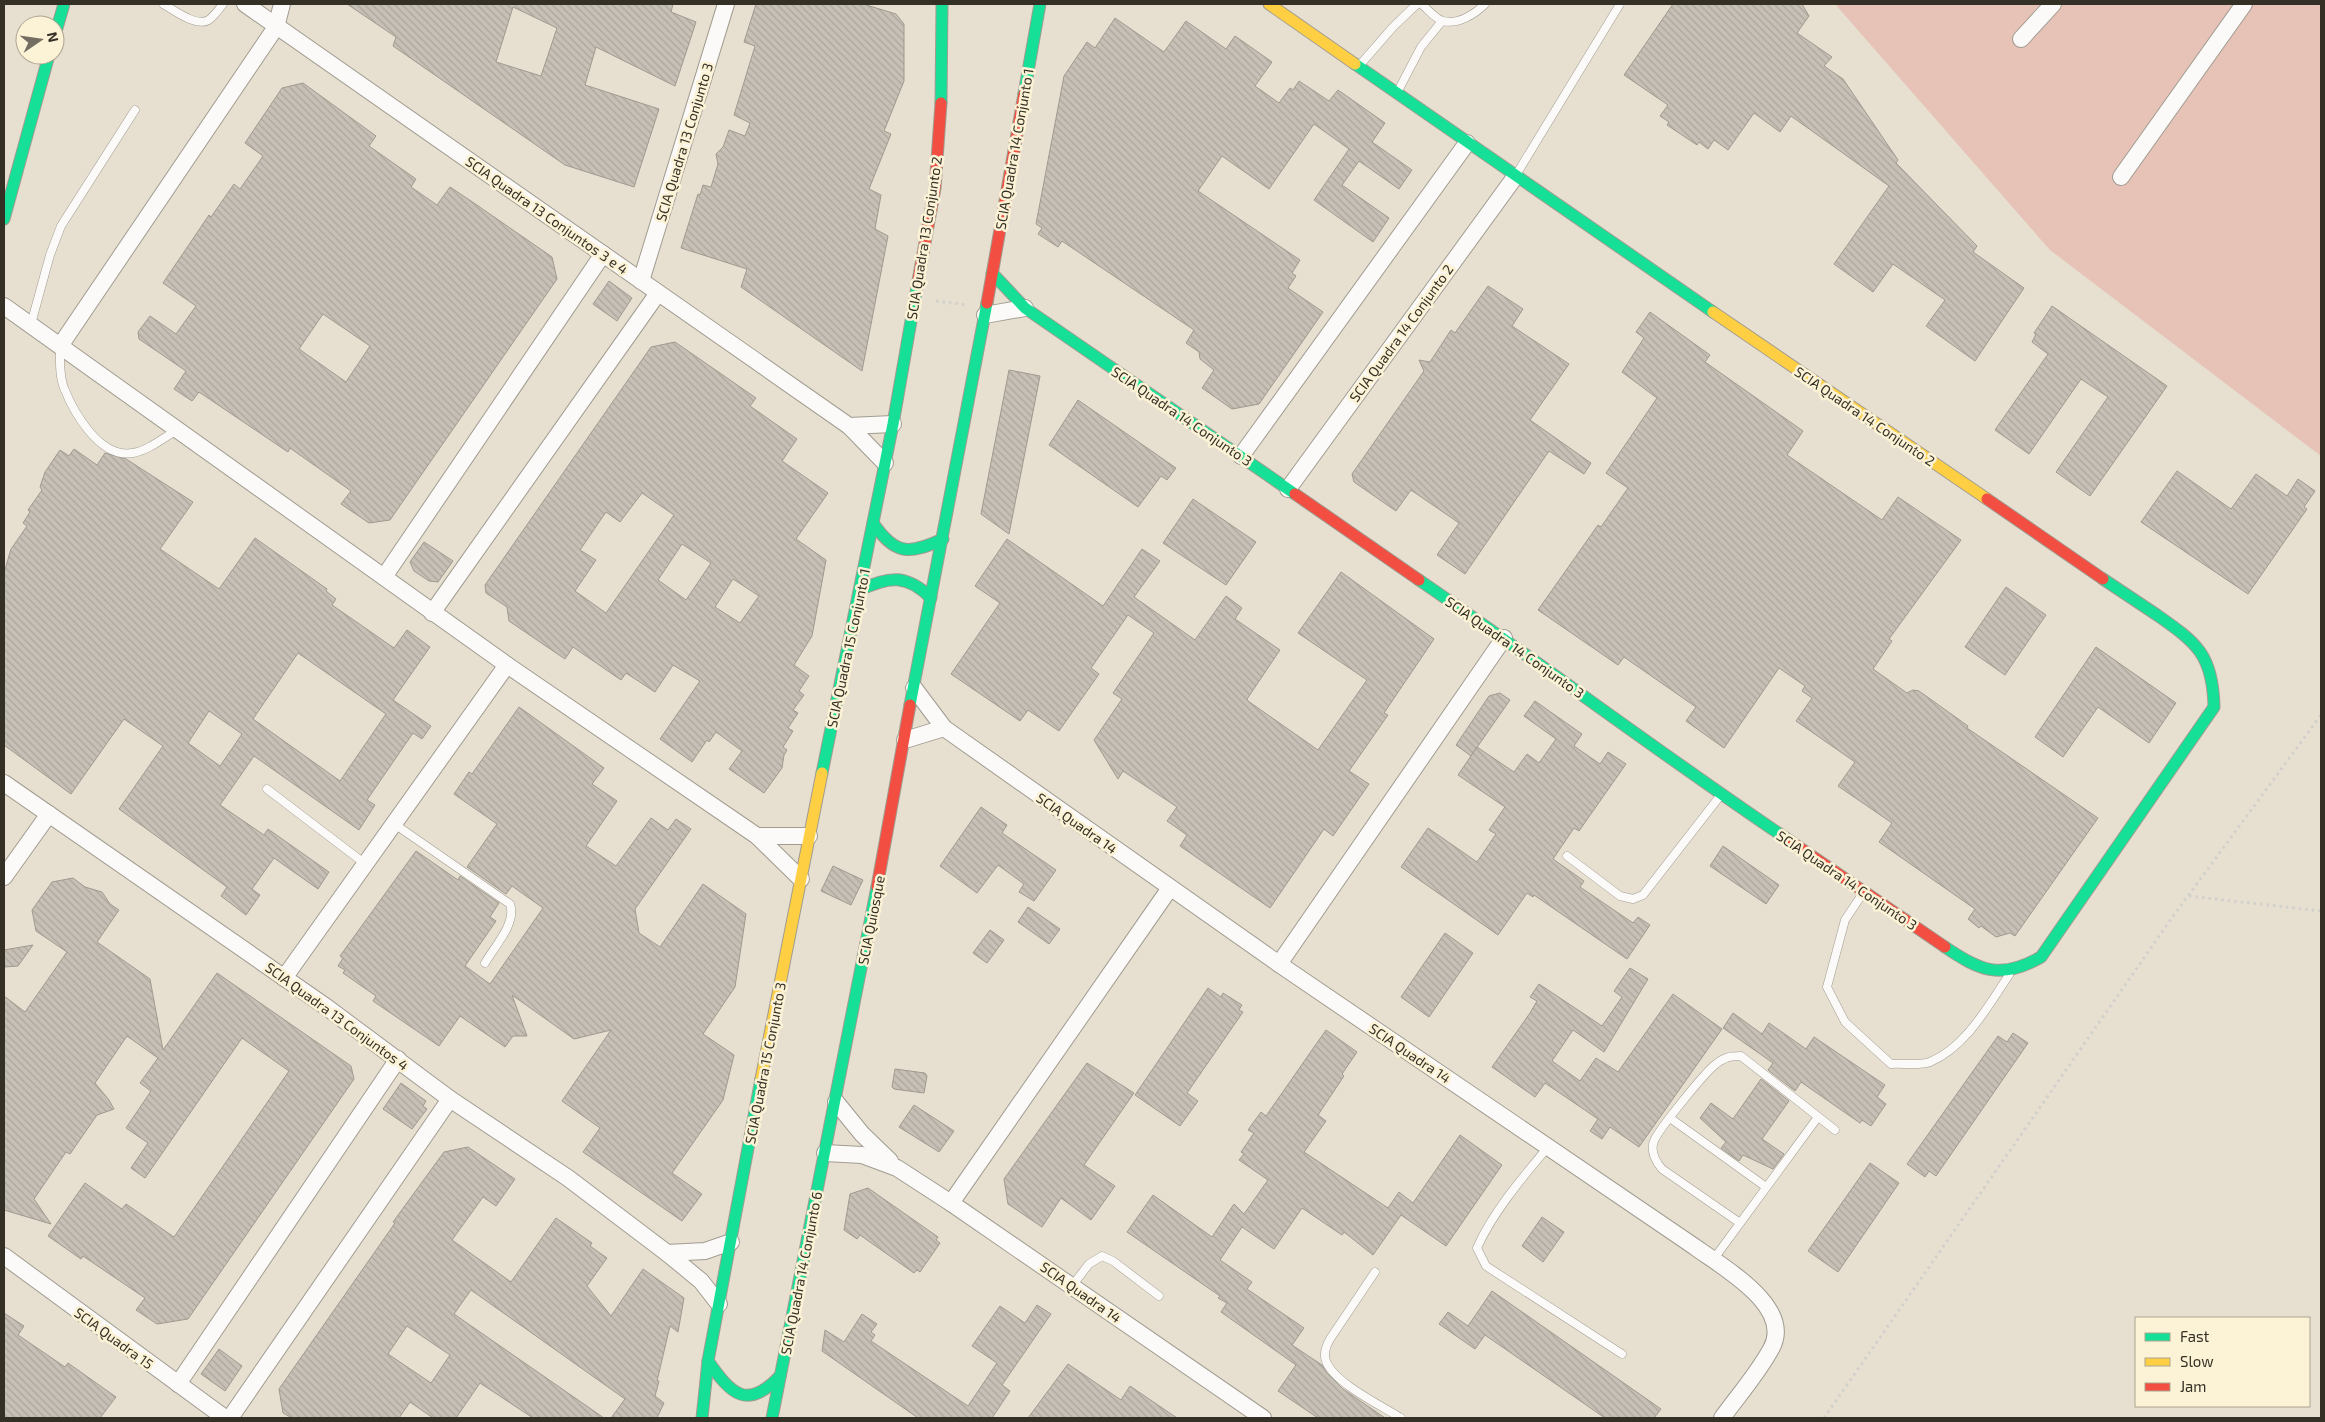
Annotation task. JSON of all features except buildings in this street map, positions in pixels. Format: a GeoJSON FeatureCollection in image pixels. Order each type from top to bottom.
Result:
{"type":"FeatureCollection","features":[{"type":"Feature","properties":{"kind":"main road","name":"SCIA Quadra 14 Conjunto 1"},"geometry":{"type":"LineString","coordinates":[[986,311],[1040,4]]}},
{"type":"Feature","properties":{"kind":"main road","name":"SCIA Quadra 14 Conjunto 2"},"geometry":{"type":"LineString","coordinates":[[1269,4],[1515,177],[2190,638],[2208,662],[2214,683],[2214,707],[2041,957],[2024,968],[2011,971]]}},
{"type":"Feature","properties":{"kind":"main road","name":"SCIA Quadra 13 Conjunto 2"},"geometry":{"type":"LineString","coordinates":[[890,440],[935,188],[941,114],[938,6]]}},
{"type":"Feature","properties":{"kind":"main road"},"geometry":{"type":"LineString","coordinates":[[4,219],[47,65]]}},
{"type":"Feature","properties":{"kind":"main road","name":"SCIA Quadra 14 Conjunto 3"},"geometry":{"type":"LineString","coordinates":[[992,273],[1025,308],[1504,638],[1721,794],[1864,892],[1969,963],[1990,971],[2011,971]]}},
{"type":"Feature","properties":{"kind":"main road"},"geometry":{"type":"LineString","coordinates":[[914,688],[986,311]]}},
{"type":"Feature","properties":{"kind":"main road","name":"SCIA Quadra 15 Conjunto 1"},"geometry":{"type":"LineString","coordinates":[[806,855],[890,440]]}},
{"type":"Feature","properties":{"kind":"main road"},"geometry":{"type":"LineString","coordinates":[[873,522],[883,539],[894,548],[910,551],[924,548],[943,538]]}},
{"type":"Feature","properties":{"kind":"main road"},"geometry":{"type":"LineString","coordinates":[[860,590],[875,582],[892,579],[911,581],[924,589],[932,598]]}},
{"type":"Feature","properties":{"kind":"main road","name":"SCIA Quiosque"},"geometry":{"type":"LineString","coordinates":[[830,1128],[914,688]]}},
{"type":"Feature","properties":{"kind":"main road","name":"SCIA Quadra 15 Conjunto 3"},"geometry":{"type":"LineString","coordinates":[[702,1418],[708,1361],[806,855]]}},
{"type":"Feature","properties":{"kind":"main road","name":"SCIA Quadra 14 Conjunto 6"},"geometry":{"type":"LineString","coordinates":[[772,1418],[830,1128]]}},
{"type":"Feature","properties":{"kind":"main road"},"geometry":{"type":"LineString","coordinates":[[708,1361],[722,1382],[735,1393],[747,1396],[759,1395],[769,1391],[780,1376]]}},
{"type":"Feature","properties":{"kind":"street","name":"SCIA Quadra 13 Conjuntos 3 e 4"},"geometry":{"type":"LineString","coordinates":[[245,4],[849,426],[885,463]]}},
{"type":"Feature","properties":{"kind":"street"},"geometry":{"type":"LineString","coordinates":[[60,346],[276,27],[282,4]]}},
{"type":"Feature","properties":{"kind":"street","name":"SCIA Quadra 13 Conjunto 3"},"geometry":{"type":"LineString","coordinates":[[641,281],[726,4]]}},
{"type":"Feature","properties":{"kind":"street"},"geometry":{"type":"LineString","coordinates":[[2021,40],[2053,4]]}},
{"type":"Feature","properties":{"kind":"street"},"geometry":{"type":"LineString","coordinates":[[2121,177],[2244,4]]}},
{"type":"Feature","properties":{"kind":"street"},"geometry":{"type":"LineString","coordinates":[[1240,456],[1467,143]]}},
{"type":"Feature","properties":{"kind":"street","name":"SCIA Quadra 14 Conjunto 2"},"geometry":{"type":"LineString","coordinates":[[1288,489],[1515,177]]}},
{"type":"Feature","properties":{"kind":"street"},"geometry":{"type":"LineString","coordinates":[[384,577],[603,254]]}},
{"type":"Feature","properties":{"kind":"street"},"geometry":{"type":"LineString","coordinates":[[432,613],[658,294]]}},
{"type":"Feature","properties":{"kind":"street"},"geometry":{"type":"LineString","coordinates":[[4,306],[507,666],[756,836],[801,879]]}},
{"type":"Feature","properties":{"kind":"street"},"geometry":{"type":"LineString","coordinates":[[986,311],[1025,308]]}},
{"type":"Feature","properties":{"kind":"street"},"geometry":{"type":"LineString","coordinates":[[849,426],[893,424]]}},
{"type":"Feature","properties":{"kind":"street"},"geometry":{"type":"LineString","coordinates":[[1279,964],[1504,638]]}},
{"type":"Feature","properties":{"kind":"street"},"geometry":{"type":"LineString","coordinates":[[284,978],[364,863],[507,666]]}},
{"type":"Feature","properties":{"kind":"street","name":"SCIA Quadra 14"},"geometry":{"type":"LineString","coordinates":[[914,688],[944,728],[1279,964],[1713,1260],[1756,1292],[1769,1310],[1776,1328],[1772,1348],[1722,1418]]}},
{"type":"Feature","properties":{"kind":"street"},"geometry":{"type":"LineString","coordinates":[[905,740],[944,728]]}},
{"type":"Feature","properties":{"kind":"street","name":"SCIA Quadra 13 Conjuntos 4"},"geometry":{"type":"LineString","coordinates":[[4,783],[284,978],[450,1098],[568,1178],[667,1253],[700,1282],[719,1304]]}},
{"type":"Feature","properties":{"kind":"street"},"geometry":{"type":"LineString","coordinates":[[4,877],[50,814]]}},
{"type":"Feature","properties":{"kind":"street"},"geometry":{"type":"LineString","coordinates":[[756,836],[809,836]]}},
{"type":"Feature","properties":{"kind":"street"},"geometry":{"type":"LineString","coordinates":[[951,1203],[1170,888]]}},
{"type":"Feature","properties":{"kind":"street"},"geometry":{"type":"LineString","coordinates":[[178,1384],[398,1059]]}},
{"type":"Feature","properties":{"kind":"street"},"geometry":{"type":"LineString","coordinates":[[230,1418],[450,1098]]}},
{"type":"Feature","properties":{"kind":"street","name":"SCIA Quadra 14"},"geometry":{"type":"LineString","coordinates":[[836,1102],[862,1134],[897,1168],[951,1203],[1263,1418]]}},
{"type":"Feature","properties":{"kind":"street","name":"SCIA Quadra 14"},"geometry":{"type":"LineString","coordinates":[[825,1153],[862,1155],[897,1168]]}},
{"type":"Feature","properties":{"kind":"street"},"geometry":{"type":"LineString","coordinates":[[667,1253],[705,1250],[731,1242]]}},
{"type":"Feature","properties":{"kind":"street","name":"SCIA Quadra 15"},"geometry":{"type":"LineString","coordinates":[[4,1256],[225,1418]]}},
{"type":"Feature","properties":{"kind":"lane"},"geometry":{"type":"LineString","coordinates":[[163,4],[196,21],[204,22],[210,19],[223,4]]}},
{"type":"Feature","properties":{"kind":"lane"},"geometry":{"type":"LineString","coordinates":[[1359,66],[1393,27],[1419,4],[1442,21],[1459,20],[1473,14],[1485,4]]}},
{"type":"Feature","properties":{"kind":"lane"},"geometry":{"type":"LineString","coordinates":[[1515,177],[1620,4]]}},
{"type":"Feature","properties":{"kind":"lane"},"geometry":{"type":"LineString","coordinates":[[1397,93],[1422,48],[1442,21]]}},
{"type":"Feature","properties":{"kind":"lane"},"geometry":{"type":"LineString","coordinates":[[31,324],[50,255],[61,226],[135,110]]}},
{"type":"Feature","properties":{"kind":"lane"},"geometry":{"type":"LineString","coordinates":[[60,346],[60,371],[64,388],[79,420],[95,439],[108,448],[130,453],[146,449],[177,430]]}},
{"type":"Feature","properties":{"kind":"lane"},"geometry":{"type":"LineString","coordinates":[[267,790],[364,863]]}},
{"type":"Feature","properties":{"kind":"lane"},"geometry":{"type":"LineString","coordinates":[[1566,856],[1620,896],[1633,899],[1643,895],[1721,794]]}},
{"type":"Feature","properties":{"kind":"lane"},"geometry":{"type":"LineString","coordinates":[[393,823],[510,904],[512,910],[511,920],[485,963]]}},
{"type":"Feature","properties":{"kind":"lane"},"geometry":{"type":"LineString","coordinates":[[1864,892],[1845,920],[1827,988],[1845,1022],[1891,1064],[1928,1063],[1951,1049],[1982,1016],[2011,971]]}},
{"type":"Feature","properties":{"kind":"lane"},"geometry":{"type":"LineString","coordinates":[[1740,1223],[1672,1178],[1655,1160],[1653,1142],[1670,1118],[1714,1065],[1729,1056],[1741,1056],[1835,1130]]}},
{"type":"Feature","properties":{"kind":"lane"},"geometry":{"type":"LineString","coordinates":[[1713,1260],[1818,1117]]}},
{"type":"Feature","properties":{"kind":"lane"},"geometry":{"type":"LineString","coordinates":[[1670,1118],[1766,1187]]}},
{"type":"Feature","properties":{"kind":"lane"},"geometry":{"type":"LineString","coordinates":[[1548,1147],[1483,1235],[1477,1248],[1486,1266],[1622,1354]]}},
{"type":"Feature","properties":{"kind":"lane"},"geometry":{"type":"LineString","coordinates":[[1072,1286],[1089,1264],[1102,1256],[1113,1261],[1159,1296]]}},
{"type":"Feature","properties":{"kind":"lane"},"geometry":{"type":"LineString","coordinates":[[1375,1272],[1330,1339],[1325,1349],[1326,1361],[1333,1372],[1347,1384],[1401,1418]]}},
{"type":"Feature","properties":{"kind":"path"},"geometry":{"type":"LineString","coordinates":[[915,297],[986,311]]}},
{"type":"Feature","properties":{"kind":"path"},"geometry":{"type":"LineString","coordinates":[[1824,1418],[2188,896],[2321,715]]}},
{"type":"Feature","properties":{"kind":"path"},"geometry":{"type":"LineString","coordinates":[[2188,896],[2321,911]]}},
{"type":"Feature","properties":{"kind":"shaded area"},"geometry":{"type":"Polygon","coordinates":[[[1835,4],[2321,4],[2321,456],[2050,250],[1835,4]]]}},
{"type":"Feature","properties":{"kind":"traffic: fast"},"geometry":{"type":"LineString","coordinates":[[61,15],[64,4]]}},
{"type":"Feature","properties":{"kind":"traffic: fast"},"geometry":{"type":"LineString","coordinates":[[941,103],[942,4]]}},
{"type":"Feature","properties":{"kind":"traffic: fast"},"geometry":{"type":"LineString","coordinates":[[1024,94],[1040,4]]}},
{"type":"Feature","properties":{"kind":"traffic: fast"},"geometry":{"type":"LineString","coordinates":[[1355,64],[1713,312]]}},
{"type":"Feature","properties":{"kind":"traffic: fast"},"geometry":{"type":"LineString","coordinates":[[4,219],[46,65]]}},
{"type":"Feature","properties":{"kind":"traffic: fast"},"geometry":{"type":"LineString","coordinates":[[992,273],[1025,308],[1295,494]]}},
{"type":"Feature","properties":{"kind":"traffic: fast"},"geometry":{"type":"LineString","coordinates":[[822,773],[893,424],[918,281]]}},
{"type":"Feature","properties":{"kind":"traffic: fast"},"geometry":{"type":"LineString","coordinates":[[910,705],[987,303]]}},
{"type":"Feature","properties":{"kind":"traffic: fast"},"geometry":{"type":"LineString","coordinates":[[873,523],[888,541],[904,549],[921,548],[943,539]]}},
{"type":"Feature","properties":{"kind":"traffic: fast"},"geometry":{"type":"LineString","coordinates":[[1945,947],[1969,962],[1991,970],[2014,969],[2041,957],[2214,707],[2210,675],[2206,662],[2200,652],[2183,634],[2103,579]]}},
{"type":"Feature","properties":{"kind":"traffic: fast"},"geometry":{"type":"LineString","coordinates":[[860,590],[889,580],[906,581],[922,590],[931,598]]}},
{"type":"Feature","properties":{"kind":"traffic: fast"},"geometry":{"type":"LineString","coordinates":[[1419,580],[1793,843]]}},
{"type":"Feature","properties":{"kind":"traffic: fast"},"geometry":{"type":"LineString","coordinates":[[772,1418],[877,887]]}},
{"type":"Feature","properties":{"kind":"traffic: fast"},"geometry":{"type":"LineString","coordinates":[[702,1418],[708,1361],[761,1079]]}},
{"type":"Feature","properties":{"kind":"traffic: fast"},"geometry":{"type":"LineString","coordinates":[[708,1361],[724,1382],[740,1394],[758,1393],[780,1376]]}},
{"type":"Feature","properties":{"kind":"traffic: slow"},"geometry":{"type":"LineString","coordinates":[[1269,4],[1355,64]]}},
{"type":"Feature","properties":{"kind":"traffic: slow"},"geometry":{"type":"LineString","coordinates":[[1713,312],[1987,499]]}},
{"type":"Feature","properties":{"kind":"traffic: slow"},"geometry":{"type":"LineString","coordinates":[[761,1079],[822,773]]}},
{"type":"Feature","properties":{"kind":"traffic: jam"},"geometry":{"type":"LineString","coordinates":[[987,303],[1024,94]]}},
{"type":"Feature","properties":{"kind":"traffic: jam"},"geometry":{"type":"LineString","coordinates":[[918,281],[935,188],[941,103]]}},
{"type":"Feature","properties":{"kind":"traffic: jam"},"geometry":{"type":"LineString","coordinates":[[1295,494],[1419,580]]}},
{"type":"Feature","properties":{"kind":"traffic: jam"},"geometry":{"type":"LineString","coordinates":[[1987,499],[2103,579]]}},
{"type":"Feature","properties":{"kind":"traffic: jam"},"geometry":{"type":"LineString","coordinates":[[877,887],[910,705]]}},
{"type":"Feature","properties":{"kind":"traffic: jam"},"geometry":{"type":"LineString","coordinates":[[1793,843],[1945,947]]}}]}
